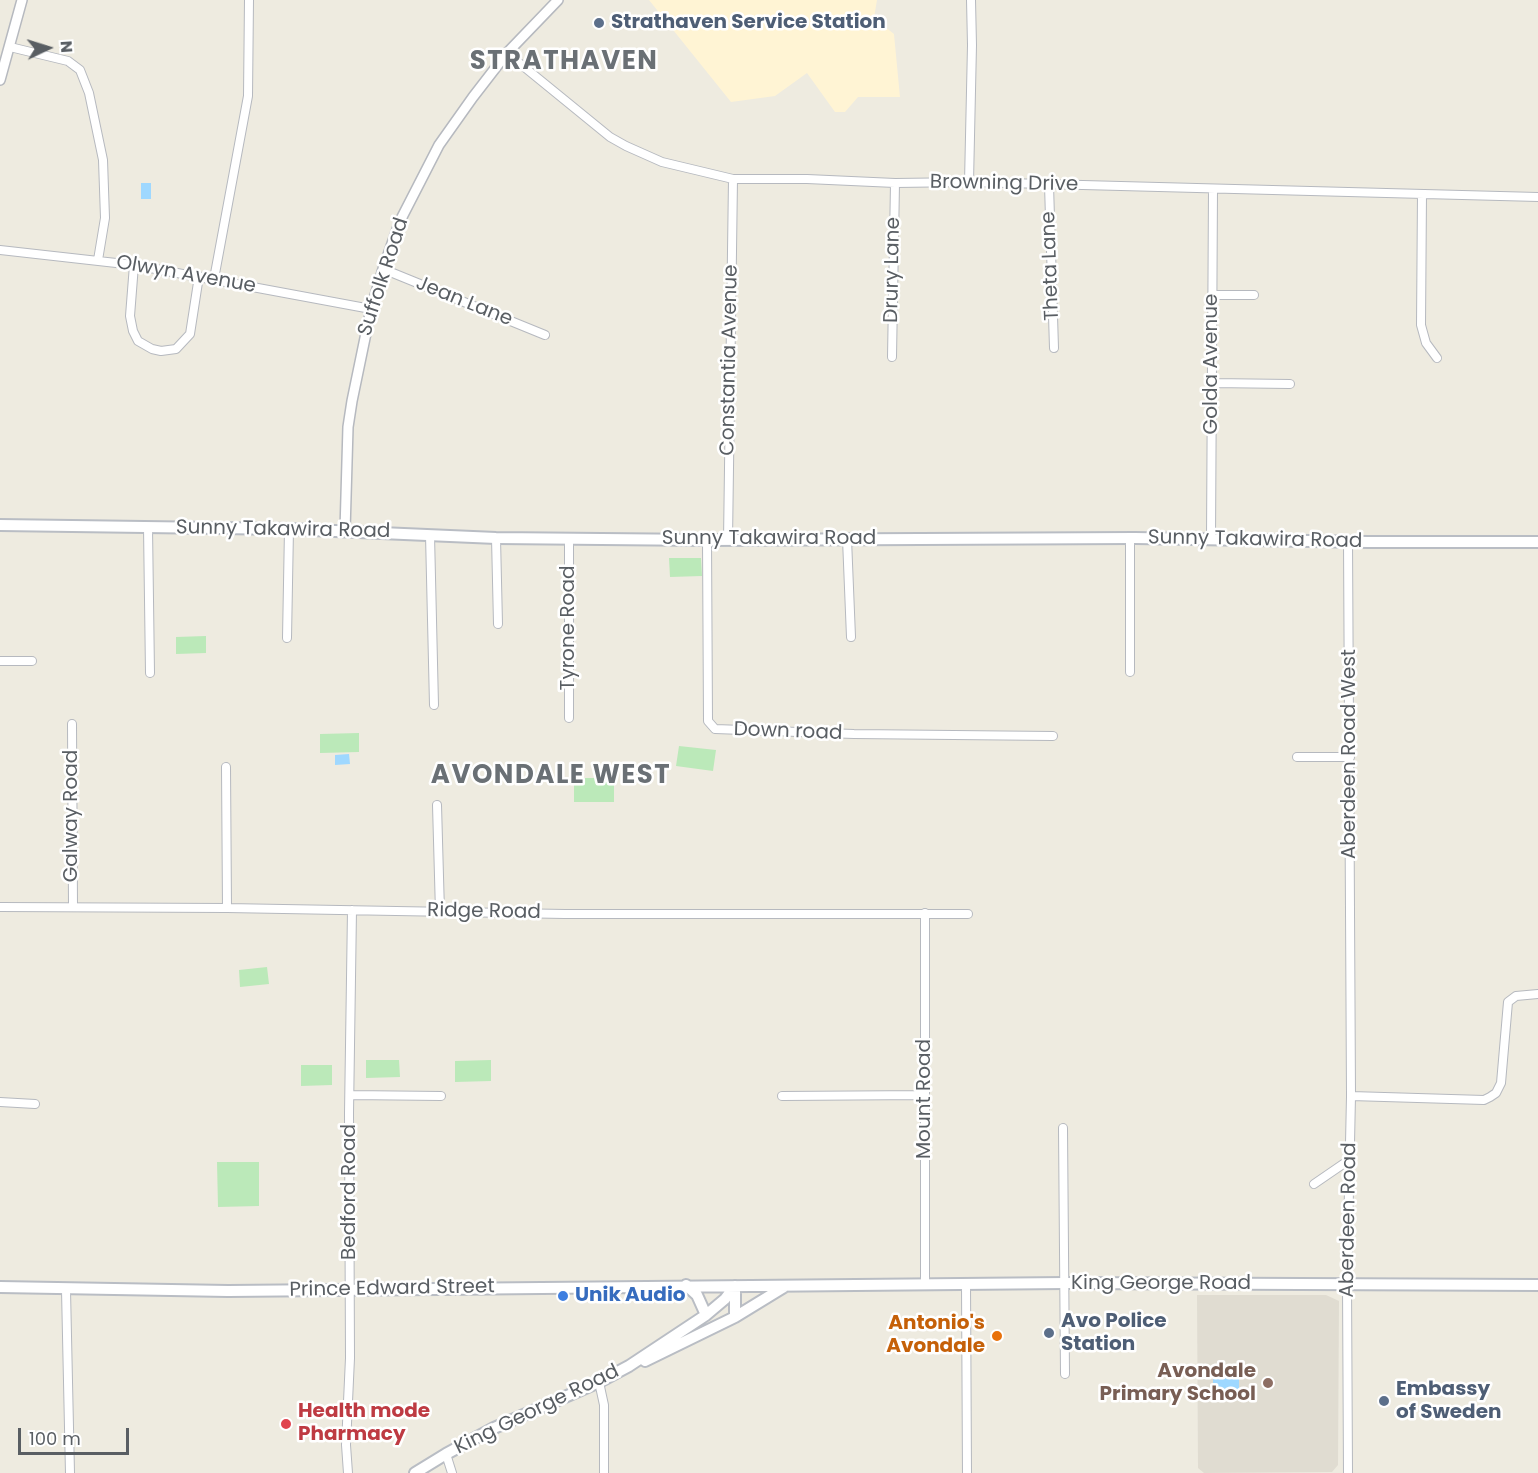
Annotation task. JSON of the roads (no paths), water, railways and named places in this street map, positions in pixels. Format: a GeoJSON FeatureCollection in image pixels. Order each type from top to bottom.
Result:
{"type":"FeatureCollection","features":[{"type":"Feature","properties":{"kind":"main road","name":"Sunny Takawira Road"},"geometry":{"type":"LineString","coordinates":[[0,525],[289,529],[496,538],[707,540],[1211,538],[1538,542]]}},
{"type":"Feature","properties":{"kind":"main road","name":"King George Road"},"geometry":{"type":"LineString","coordinates":[[629,1366],[640,1363],[735,1317],[785,1286],[1065,1283],[1538,1285]]}},
{"type":"Feature","properties":{"kind":"main road"},"geometry":{"type":"LineString","coordinates":[[686,1285],[697,1295],[706,1315]]}},
{"type":"Feature","properties":{"kind":"main road","name":"King George Road"},"geometry":{"type":"LineString","coordinates":[[415,1473],[494,1428],[599,1382],[629,1366],[706,1315],[725,1299],[735,1286]]}},
{"type":"Feature","properties":{"kind":"main road"},"geometry":{"type":"LineString","coordinates":[[735,1286],[735,1317]]}},
{"type":"Feature","properties":{"kind":"main road","name":"Prince Edward Street"},"geometry":{"type":"LineString","coordinates":[[0,1287],[66,1290],[228,1291],[350,1288],[785,1286]]}},
{"type":"Feature","properties":{"kind":"street"},"geometry":{"type":"LineString","coordinates":[[0,80],[22,0]]}},
{"type":"Feature","properties":{"kind":"street"},"geometry":{"type":"LineString","coordinates":[[214,279],[248,96],[249,0]]}},
{"type":"Feature","properties":{"kind":"street","name":"Suffolk Road"},"geometry":{"type":"LineString","coordinates":[[345,531],[348,426],[359,361],[371,309],[400,221],[439,146],[507,53],[558,0]]}},
{"type":"Feature","properties":{"kind":"street"},"geometry":{"type":"LineString","coordinates":[[969,182],[971,0]]}},
{"type":"Feature","properties":{"kind":"street"},"geometry":{"type":"LineString","coordinates":[[10,47],[68,61],[80,70],[89,93],[103,160],[105,218],[98,260]]}},
{"type":"Feature","properties":{"kind":"street","name":"Browning Drive"},"geometry":{"type":"LineString","coordinates":[[507,53],[610,137],[626,146],[662,162],[733,179],[807,179],[895,183],[969,182],[1538,197]]}},
{"type":"Feature","properties":{"kind":"street","name":"Constantia Avenue"},"geometry":{"type":"LineString","coordinates":[[728,540],[733,179]]}},
{"type":"Feature","properties":{"kind":"street","name":"Drury Lane"},"geometry":{"type":"LineString","coordinates":[[892,357],[895,183]]}},
{"type":"Feature","properties":{"kind":"street","name":"Theta Lane"},"geometry":{"type":"LineString","coordinates":[[1049,185],[1054,348]]}},
{"type":"Feature","properties":{"kind":"street","name":"Golda Avenue"},"geometry":{"type":"LineString","coordinates":[[1211,538],[1213,189]]}},
{"type":"Feature","properties":{"kind":"street"},"geometry":{"type":"LineString","coordinates":[[1422,194],[1421,325],[1426,343],[1437,357]]}},
{"type":"Feature","properties":{"kind":"street","name":"Olwyn Avenue"},"geometry":{"type":"LineString","coordinates":[[0,250],[134,265],[371,309]]}},
{"type":"Feature","properties":{"kind":"street"},"geometry":{"type":"LineString","coordinates":[[134,265],[130,316],[133,331],[138,340],[146,346],[161,351],[176,349],[190,334],[199,276]]}},
{"type":"Feature","properties":{"kind":"street","name":"Jean Lane"},"geometry":{"type":"LineString","coordinates":[[383,269],[545,335]]}},
{"type":"Feature","properties":{"kind":"street"},"geometry":{"type":"LineString","coordinates":[[1212,295],[1254,295]]}},
{"type":"Feature","properties":{"kind":"street"},"geometry":{"type":"LineString","coordinates":[[1212,383],[1290,384]]}},
{"type":"Feature","properties":{"kind":"street"},"geometry":{"type":"LineString","coordinates":[[148,527],[150,673]]}},
{"type":"Feature","properties":{"kind":"street"},"geometry":{"type":"LineString","coordinates":[[287,639],[289,529]]}},
{"type":"Feature","properties":{"kind":"street"},"geometry":{"type":"LineString","coordinates":[[430,535],[434,705]]}},
{"type":"Feature","properties":{"kind":"street"},"geometry":{"type":"LineString","coordinates":[[496,538],[498,624]]}},
{"type":"Feature","properties":{"kind":"street","name":"Tyrone Road"},"geometry":{"type":"LineString","coordinates":[[568,538],[569,718]]}},
{"type":"Feature","properties":{"kind":"street"},"geometry":{"type":"LineString","coordinates":[[1130,538],[1130,672]]}},
{"type":"Feature","properties":{"kind":"street"},"geometry":{"type":"LineString","coordinates":[[847,539],[851,637]]}},
{"type":"Feature","properties":{"kind":"street","name":"Down road"},"geometry":{"type":"LineString","coordinates":[[707,540],[708,721],[715,729],[854,734],[1053,736]]}},
{"type":"Feature","properties":{"kind":"street","name":"Aberdeen Road West"},"geometry":{"type":"LineString","coordinates":[[1348,541],[1350,967]]}},
{"type":"Feature","properties":{"kind":"street"},"geometry":{"type":"LineString","coordinates":[[0,661],[32,661]]}},
{"type":"Feature","properties":{"kind":"street","name":"Galway Road"},"geometry":{"type":"LineString","coordinates":[[72,724],[73,907]]}},
{"type":"Feature","properties":{"kind":"street"},"geometry":{"type":"LineString","coordinates":[[1297,757],[1350,757]]}},
{"type":"Feature","properties":{"kind":"street"},"geometry":{"type":"LineString","coordinates":[[226,767],[227,908]]}},
{"type":"Feature","properties":{"kind":"street"},"geometry":{"type":"LineString","coordinates":[[437,805],[440,912]]}},
{"type":"Feature","properties":{"kind":"street","name":"Ridge Road"},"geometry":{"type":"LineString","coordinates":[[0,907],[440,912],[968,914]]}},
{"type":"Feature","properties":{"kind":"street","name":"Bedford Road"},"geometry":{"type":"LineString","coordinates":[[348,1473],[346,1445],[350,1358],[352,910]]}},
{"type":"Feature","properties":{"kind":"street","name":"Mount Road"},"geometry":{"type":"LineString","coordinates":[[925,913],[925,1285]]}},
{"type":"Feature","properties":{"kind":"street","name":"Aberdeen Road"},"geometry":{"type":"LineString","coordinates":[[1348,1473],[1350,967]]}},
{"type":"Feature","properties":{"kind":"street"},"geometry":{"type":"LineString","coordinates":[[1351,1096],[1484,1100],[1490,1097],[1496,1093],[1501,1083],[1508,1002],[1516,996],[1538,994]]}},
{"type":"Feature","properties":{"kind":"street"},"geometry":{"type":"LineString","coordinates":[[350,1095],[441,1096]]}},
{"type":"Feature","properties":{"kind":"street"},"geometry":{"type":"LineString","coordinates":[[782,1096],[925,1095]]}},
{"type":"Feature","properties":{"kind":"street"},"geometry":{"type":"LineString","coordinates":[[0,1102],[35,1104]]}},
{"type":"Feature","properties":{"kind":"street"},"geometry":{"type":"LineString","coordinates":[[1063,1128],[1065,1374]]}},
{"type":"Feature","properties":{"kind":"street"},"geometry":{"type":"LineString","coordinates":[[1314,1184],[1349,1160]]}},
{"type":"Feature","properties":{"kind":"street"},"geometry":{"type":"LineString","coordinates":[[966,1284],[967,1473]]}},
{"type":"Feature","properties":{"kind":"street"},"geometry":{"type":"LineString","coordinates":[[66,1290],[70,1473]]}},
{"type":"Feature","properties":{"kind":"street"},"geometry":{"type":"LineString","coordinates":[[599,1382],[604,1405],[604,1473]]}},
{"type":"Feature","properties":{"kind":"street"},"geometry":{"type":"LineString","coordinates":[[446,1454],[452,1473]]}},
{"type":"Feature","properties":{"kind":"water"},"geometry":{"type":"Polygon","coordinates":[[[141,183],[151,183],[151,199],[141,199],[141,183]]]}},
{"type":"Feature","properties":{"kind":"water"},"geometry":{"type":"Polygon","coordinates":[[[349,754],[350,764],[335,765],[335,755],[349,754]]]}},
{"type":"Feature","properties":{"kind":"water"},"geometry":{"type":"Polygon","coordinates":[[[1213,1375],[1239,1376],[1239,1389],[1213,1389],[1213,1375]]]}},
{"type":"Feature","properties":{"kind":"place","name":"Strathaven Service Station"},"geometry":{"type":"Point","coordinates":[599,23]}},
{"type":"Feature","properties":{"kind":"place","name":"Unik Audio"},"geometry":{"type":"Point","coordinates":[563,1296]}},
{"type":"Feature","properties":{"kind":"place","name":"Avo Police Station"},"geometry":{"type":"Point","coordinates":[1049,1333]}},
{"type":"Feature","properties":{"kind":"place","name":"Antonio's Avondale"},"geometry":{"type":"Point","coordinates":[997,1336]}},
{"type":"Feature","properties":{"kind":"place","name":"Avondale Primary School"},"geometry":{"type":"Point","coordinates":[1268,1383]}},
{"type":"Feature","properties":{"kind":"place","name":"Embassy of Sweden"},"geometry":{"type":"Point","coordinates":[1384,1401]}},
{"type":"Feature","properties":{"kind":"place","name":"Health mode Pharmacy"},"geometry":{"type":"Point","coordinates":[286,1424]}},
{"type":"Feature","properties":{"kind":"district","name":"STRATHAVEN"},"geometry":{"type":"Point","coordinates":[564,62]}},
{"type":"Feature","properties":{"kind":"district","name":"AVONDALE WEST"},"geometry":{"type":"Point","coordinates":[551,776]}}]}
